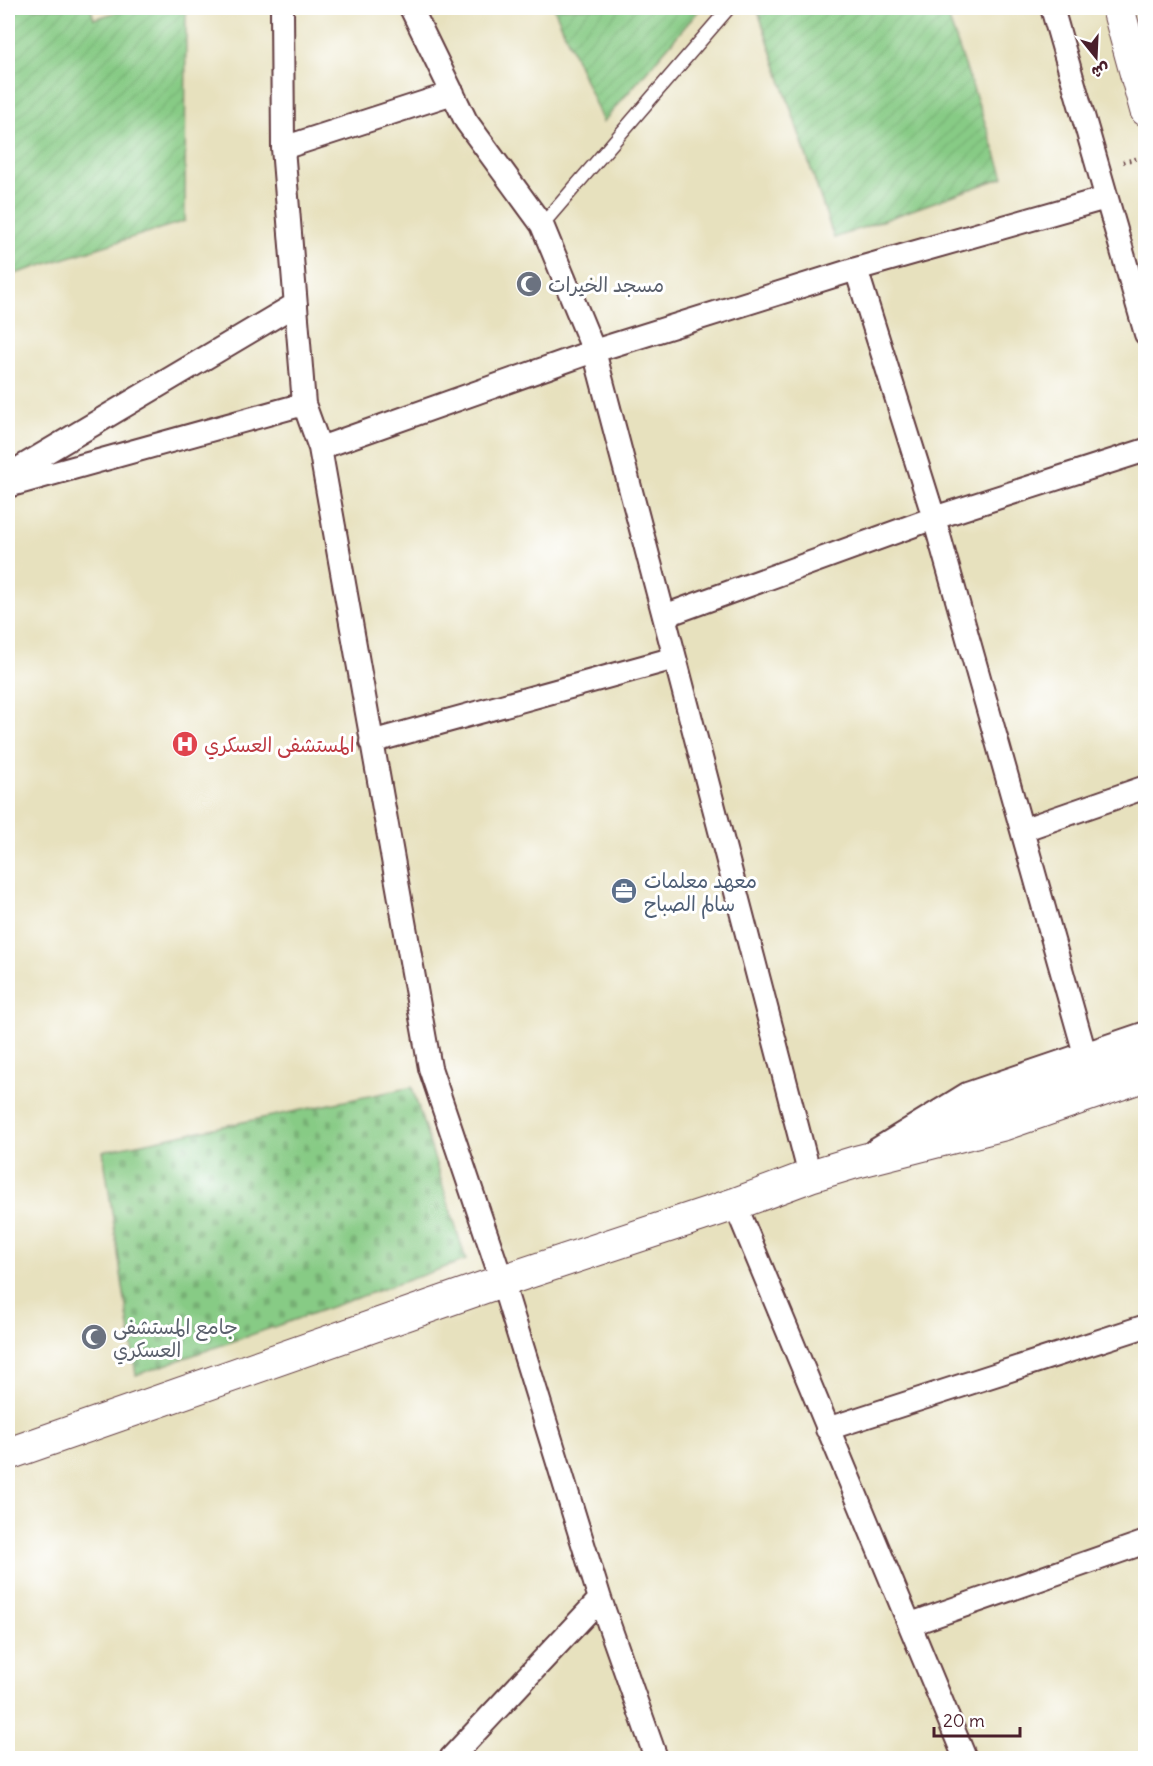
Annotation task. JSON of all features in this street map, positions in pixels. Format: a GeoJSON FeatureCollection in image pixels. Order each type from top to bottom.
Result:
{"type":"FeatureCollection","features":[{"type":"Feature","properties":{"kind":"street"},"geometry":{"type":"LineString","coordinates":[[282,8],[283,148],[304,404],[320,448],[430,1068],[502,1281],[600,1599],[656,1758]]}},
{"type":"Feature","properties":{"kind":"street"},"geometry":{"type":"LineString","coordinates":[[411,8],[466,121],[542,225],[594,351],[810,1176]]}},
{"type":"Feature","properties":{"kind":"street"},"geometry":{"type":"LineString","coordinates":[[1052,8],[1146,334]]}},
{"type":"Feature","properties":{"kind":"street"},"geometry":{"type":"LineString","coordinates":[[1118,8],[1146,110]]}},
{"type":"Feature","properties":{"kind":"street"},"geometry":{"type":"LineString","coordinates":[[283,148],[453,93]]}},
{"type":"Feature","properties":{"kind":"street"},"geometry":{"type":"LineString","coordinates":[[320,448],[594,351],[856,269],[1106,198]]}},
{"type":"Feature","properties":{"kind":"street"},"geometry":{"type":"LineString","coordinates":[[856,269],[934,518],[1085,1054]]}},
{"type":"Feature","properties":{"kind":"street"},"geometry":{"type":"LineString","coordinates":[[8,476],[296,304]]}},
{"type":"Feature","properties":{"kind":"street"},"geometry":{"type":"LineString","coordinates":[[8,486],[304,404]]}},
{"type":"Feature","properties":{"kind":"street"},"geometry":{"type":"LineString","coordinates":[[664,616],[934,518],[1146,450]]}},
{"type":"Feature","properties":{"kind":"street"},"geometry":{"type":"LineString","coordinates":[[371,742],[675,658]]}},
{"type":"Feature","properties":{"kind":"street"},"geometry":{"type":"LineString","coordinates":[[1022,830],[1146,787]]}},
{"type":"Feature","properties":{"kind":"street"},"geometry":{"type":"LineString","coordinates":[[856,1162],[967,1094],[1146,1032]]}},
{"type":"Feature","properties":{"kind":"street"},"geometry":{"type":"LineString","coordinates":[[998,1114],[1146,1052]]}},
{"type":"Feature","properties":{"kind":"street"},"geometry":{"type":"LineString","coordinates":[[8,1454],[502,1281],[735,1204],[810,1176],[998,1114],[1146,1075]]}},
{"type":"Feature","properties":{"kind":"street"},"geometry":{"type":"LineString","coordinates":[[735,1204],[965,1758]]}},
{"type":"Feature","properties":{"kind":"street"},"geometry":{"type":"LineString","coordinates":[[827,1429],[1146,1326]]}},
{"type":"Feature","properties":{"kind":"street"},"geometry":{"type":"LineString","coordinates":[[911,1624],[1146,1542]]}},
{"type":"Feature","properties":{"kind":"street"},"geometry":{"type":"LineString","coordinates":[[451,1758],[600,1599]]}},
{"type":"Feature","properties":{"kind":"lane"},"geometry":{"type":"LineString","coordinates":[[542,225],[728,9]]}},
{"type":"Feature","properties":{"kind":"path"},"geometry":{"type":"LineString","coordinates":[[1114,164],[1146,156]]}},
{"type":"Feature","properties":{"kind":"green space"},"geometry":{"type":"Polygon","coordinates":[[[8,8],[91,8],[94,19],[130,8],[186,8],[185,221],[8,276],[8,8]]]}},
{"type":"Feature","properties":{"kind":"green space"},"geometry":{"type":"Polygon","coordinates":[[[554,8],[701,8],[603,122],[554,8]]]}},
{"type":"Feature","properties":{"kind":"green space"},"geometry":{"type":"Polygon","coordinates":[[[757,8],[945,8],[1004,177],[834,238],[757,8]]]}},
{"type":"Feature","properties":{"kind":"green space"},"geometry":{"type":"Polygon","coordinates":[[[412,1087],[466,1260],[136,1375],[103,1151],[412,1087]]]}},
{"type":"Feature","properties":{"kind":"place","name":"مسجد الخيرات"},"geometry":{"type":"Point","coordinates":[529,284]}},
{"type":"Feature","properties":{"kind":"place","name":"المستشفى العسكري"},"geometry":{"type":"Point","coordinates":[185,744]}},
{"type":"Feature","properties":{"kind":"place","name":"معهد معلمات سالم الصباح"},"geometry":{"type":"Point","coordinates":[624,891]}},
{"type":"Feature","properties":{"kind":"place","name":"جامع المستشفى العسكري"},"geometry":{"type":"Point","coordinates":[94,1337]}}]}
